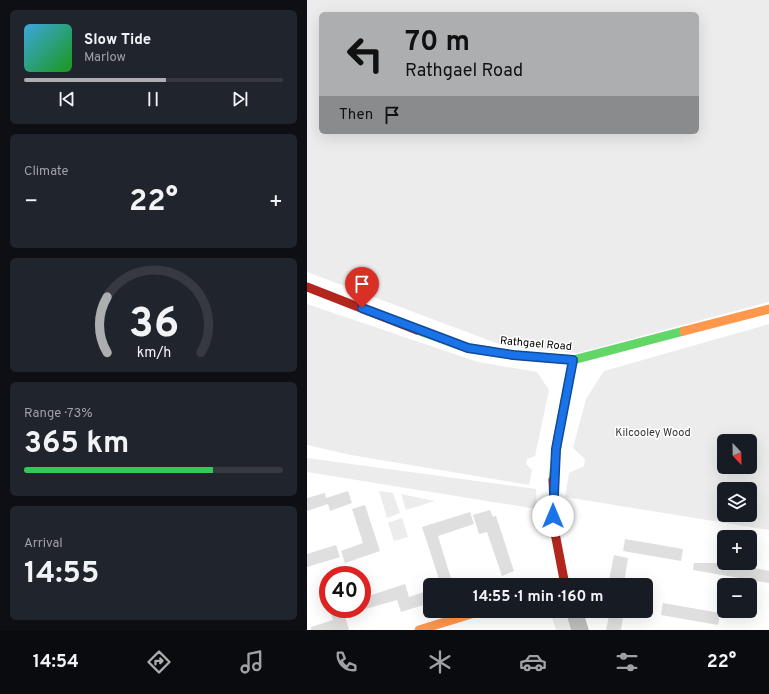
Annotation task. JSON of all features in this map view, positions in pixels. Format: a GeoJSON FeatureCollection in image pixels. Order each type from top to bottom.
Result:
{"type":"FeatureCollection","features":[{"type":"Feature","properties":{"kind":"street","name":"Rathgael Road"},"geometry":{"type":"LineString","coordinates":[[307,287],[468,348],[513,355],[573,360],[769,308]]}},
{"type":"Feature","properties":{"kind":"street"},"geometry":{"type":"LineString","coordinates":[[564,578],[557,546],[553,502],[556,449],[573,360]]}},
{"type":"Feature","properties":{"kind":"street"},"geometry":{"type":"LineString","coordinates":[[419,630],[458,618]]}},
{"type":"Feature","properties":{"kind":"street"},"geometry":{"type":"LineString","coordinates":[[576,618],[580,630]]}},
{"type":"Feature","properties":{"kind":"green space"},"geometry":{"type":"Polygon","coordinates":[[[307,0],[769,0],[769,302],[578,353],[504,346],[307,272],[307,0]]]}},
{"type":"Feature","properties":{"kind":"green space"},"geometry":{"type":"Polygon","coordinates":[[[307,304],[478,362],[537,372],[549,390],[535,456],[527,459],[526,464],[532,470],[529,485],[351,455],[307,445],[307,304]]]}},
{"type":"Feature","properties":{"kind":"green space","name":"Kilcooley Wood"},"geometry":{"type":"Polygon","coordinates":[[[769,324],[769,530],[720,522],[757,522],[757,482],[717,482],[717,522],[565,497],[569,473],[584,466],[585,459],[573,448],[586,399],[604,371],[769,324]]]}},
{"type":"Feature","properties":{"kind":"green space"},"geometry":{"type":"Polygon","coordinates":[[[307,458],[536,489],[537,509],[307,472],[307,458]]]}},
{"type":"Feature","properties":{"kind":"green space"},"geometry":{"type":"Polygon","coordinates":[[[379,491],[393,493],[400,513],[387,518],[379,491]]]}},
{"type":"Feature","properties":{"kind":"green space"},"geometry":{"type":"Polygon","coordinates":[[[401,494],[435,501],[406,510],[401,494]]]}},
{"type":"Feature","properties":{"kind":"green space"},"geometry":{"type":"Polygon","coordinates":[[[402,518],[408,537],[394,541],[388,523],[402,518]]]}},
{"type":"Feature","properties":{"kind":"green space"},"geometry":{"type":"Polygon","coordinates":[[[552,618],[567,618],[571,630],[556,630],[552,618]]]}},
{"type":"Feature","properties":{"kind":"building"},"geometry":{"type":"Polygon","coordinates":[[[348,491],[352,503],[330,511],[328,504],[307,511],[307,498],[325,493],[326,498],[348,491]]]}},
{"type":"Feature","properties":{"kind":"building"},"geometry":{"type":"Polygon","coordinates":[[[365,505],[380,551],[345,563],[341,551],[363,543],[352,509],[365,505]]]}},
{"type":"Feature","properties":{"kind":"building"},"geometry":{"type":"Polygon","coordinates":[[[490,510],[493,517],[496,516],[514,571],[502,576],[487,532],[479,534],[473,515],[490,510]]]}},
{"type":"Feature","properties":{"kind":"building"},"geometry":{"type":"Polygon","coordinates":[[[470,512],[474,524],[438,536],[451,578],[439,578],[422,527],[470,512]]]}},
{"type":"Feature","properties":{"kind":"building"},"geometry":{"type":"Polygon","coordinates":[[[625,539],[683,549],[681,561],[623,551],[625,539]]]}},
{"type":"Feature","properties":{"kind":"building"},"geometry":{"type":"Polygon","coordinates":[[[336,545],[340,557],[307,567],[307,554],[336,545]]]}},
{"type":"Feature","properties":{"kind":"building"},"geometry":{"type":"Polygon","coordinates":[[[614,555],[628,558],[625,578],[609,578],[614,555]]]}},
{"type":"Feature","properties":{"kind":"building"},"geometry":{"type":"Polygon","coordinates":[[[694,563],[717,563],[717,570],[757,570],[757,569],[769,571],[769,583],[757,581],[757,578],[740,578],[693,570],[694,563]]]}},
{"type":"Feature","properties":{"kind":"building"},"geometry":{"type":"Polygon","coordinates":[[[405,584],[409,597],[423,592],[423,605],[401,612],[397,600],[371,607],[371,595],[405,584]]]}},
{"type":"Feature","properties":{"kind":"building"},"geometry":{"type":"Polygon","coordinates":[[[663,603],[717,612],[717,618],[719,618],[718,625],[661,615],[663,603]]]}},
{"type":"Feature","properties":{"kind":"building"},"geometry":{"type":"Polygon","coordinates":[[[332,618],[346,618],[349,630],[311,630],[311,627],[333,620],[332,618]]]}},
{"type":"Feature","properties":{"kind":"building"},"geometry":{"type":"Polygon","coordinates":[[[609,618],[623,618],[621,630],[606,630],[609,618]]]}},
{"type":"Feature","properties":{"kind":"traffic: fast"},"geometry":{"type":"LineString","coordinates":[[417,330],[468,348],[513,355],[573,360],[684,331]]}},
{"type":"Feature","properties":{"kind":"traffic: fast"},"geometry":{"type":"LineString","coordinates":[[553,480],[558,437],[573,360]]}},
{"type":"Feature","properties":{"kind":"traffic: slow"},"geometry":{"type":"LineString","coordinates":[[684,331],[769,309]]}},
{"type":"Feature","properties":{"kind":"traffic: slow"},"geometry":{"type":"LineString","coordinates":[[419,630],[458,618]]}},
{"type":"Feature","properties":{"kind":"traffic: jam"},"geometry":{"type":"LineString","coordinates":[[307,287],[417,330]]}},
{"type":"Feature","properties":{"kind":"traffic: jam"},"geometry":{"type":"LineString","coordinates":[[553,480],[555,533],[564,578]]}},
{"type":"Feature","properties":{"kind":"route"},"geometry":{"type":"LineString","coordinates":[[362,308],[468,348],[513,355],[573,360],[556,449],[553,516]]}}]}
